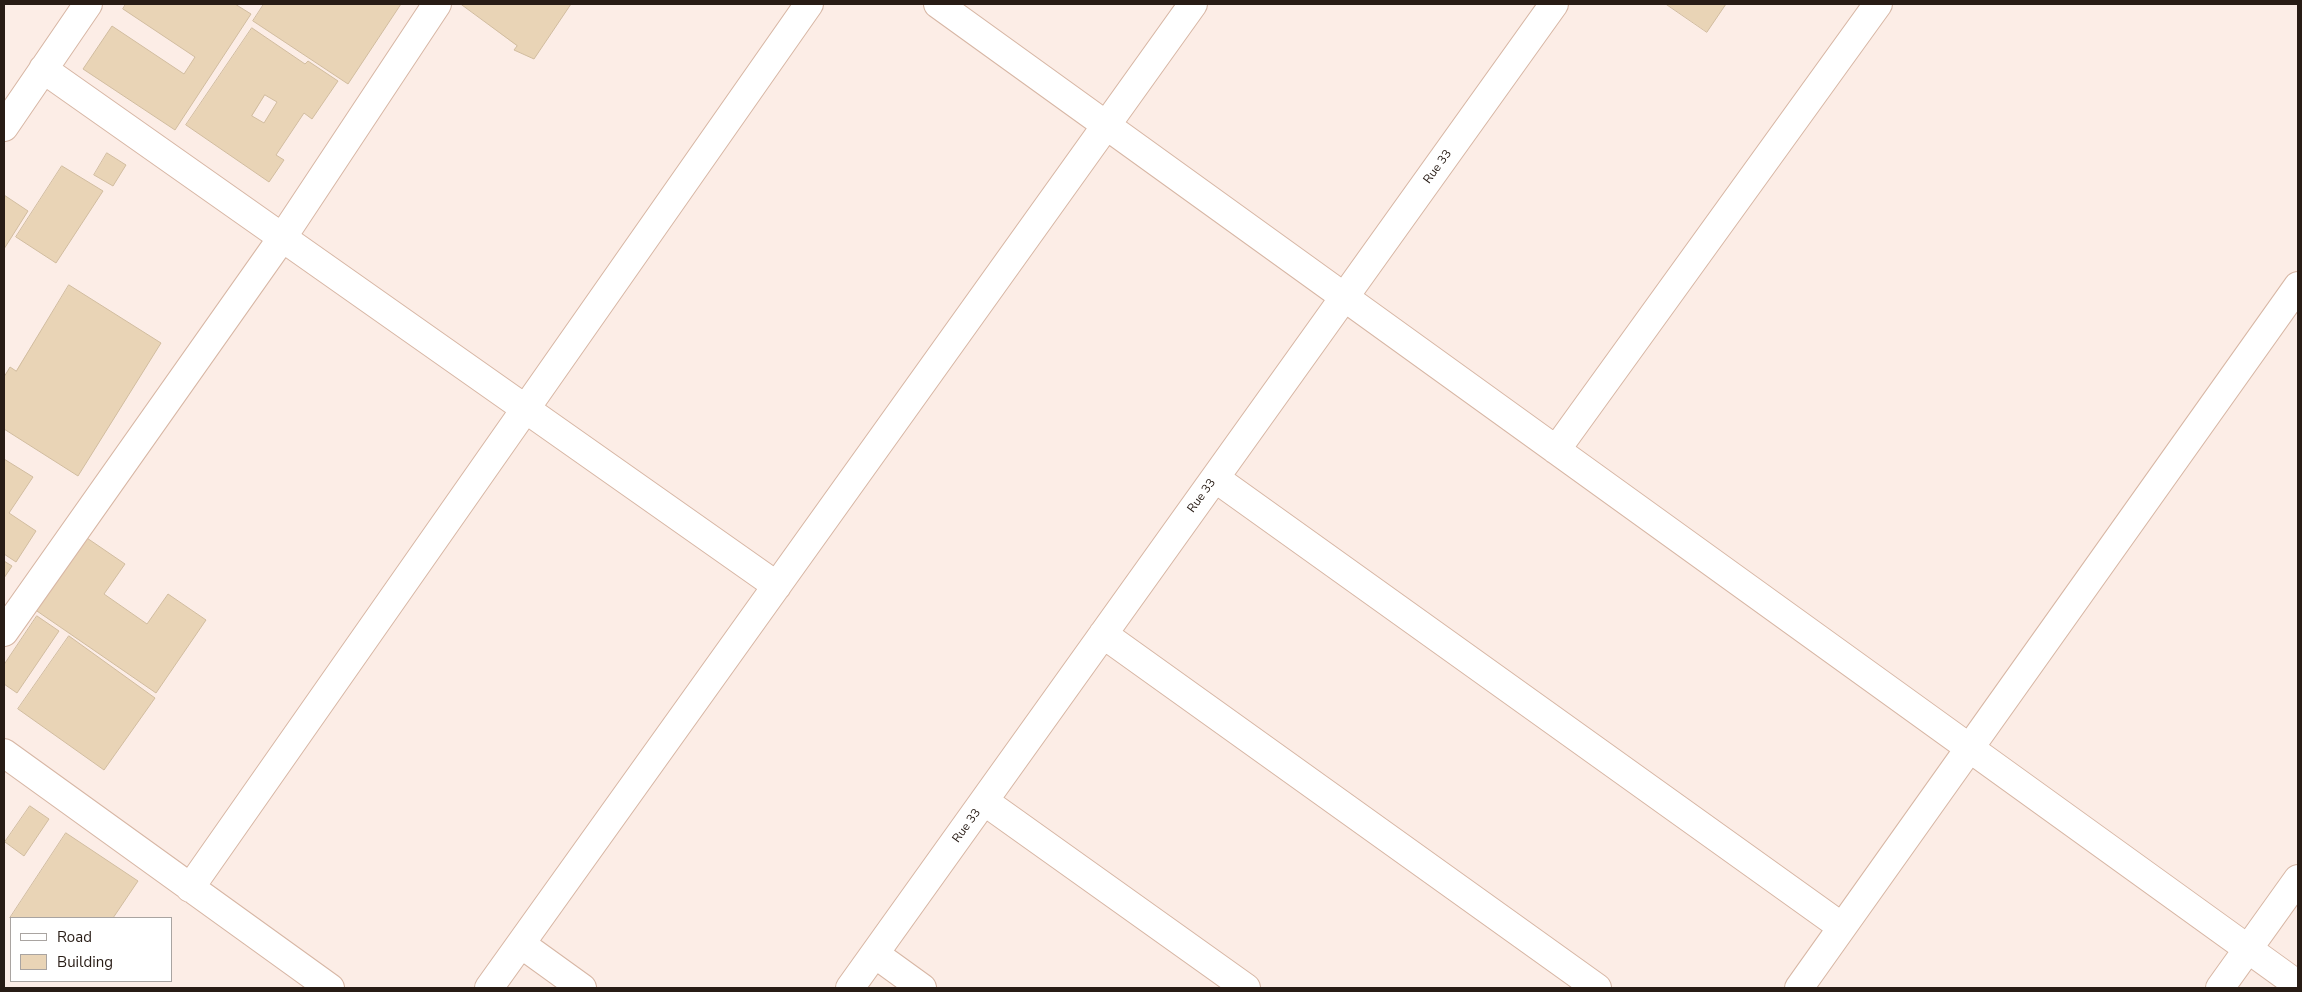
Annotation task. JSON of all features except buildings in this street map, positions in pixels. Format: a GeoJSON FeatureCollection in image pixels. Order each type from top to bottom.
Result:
{"type":"FeatureCollection","features":[{"type":"Feature","properties":{"kind":"street"},"geometry":{"type":"LineString","coordinates":[[4,127],[13,94],[43,69],[88,4]]}},
{"type":"Feature","properties":{"kind":"street"},"geometry":{"type":"LineString","coordinates":[[4,632],[282,238],[437,4]]}},
{"type":"Feature","properties":{"kind":"street"},"geometry":{"type":"LineString","coordinates":[[190,888],[809,4]]}},
{"type":"Feature","properties":{"kind":"street"},"geometry":{"type":"LineString","coordinates":[[938,4],[2298,986]]}},
{"type":"Feature","properties":{"kind":"street"},"geometry":{"type":"LineString","coordinates":[[489,988],[1193,4]]}},
{"type":"Feature","properties":{"kind":"street","name":"Rue 33"},"geometry":{"type":"LineString","coordinates":[[850,988],[1554,4]]}},
{"type":"Feature","properties":{"kind":"street"},"geometry":{"type":"LineString","coordinates":[[1556,450],[1878,4]]}},
{"type":"Feature","properties":{"kind":"street"},"geometry":{"type":"LineString","coordinates":[[43,69],[777,586]]}},
{"type":"Feature","properties":{"kind":"street"},"geometry":{"type":"LineString","coordinates":[[1798,988],[2298,286]]}},
{"type":"Feature","properties":{"kind":"street"},"geometry":{"type":"LineString","coordinates":[[1215,478],[1842,927]]}},
{"type":"Feature","properties":{"kind":"street"},"geometry":{"type":"LineString","coordinates":[[1103,634],[1597,988]]}},
{"type":"Feature","properties":{"kind":"street"},"geometry":{"type":"LineString","coordinates":[[4,753],[330,988]]}},
{"type":"Feature","properties":{"kind":"street"},"geometry":{"type":"LineString","coordinates":[[984,801],[1246,988]]}},
{"type":"Feature","properties":{"kind":"street"},"geometry":{"type":"LineString","coordinates":[[2220,988],[2298,879]]}},
{"type":"Feature","properties":{"kind":"street"},"geometry":{"type":"LineString","coordinates":[[521,944],[582,988]]}},
{"type":"Feature","properties":{"kind":"street"},"geometry":{"type":"LineString","coordinates":[[875,954],[922,988]]}}]}
